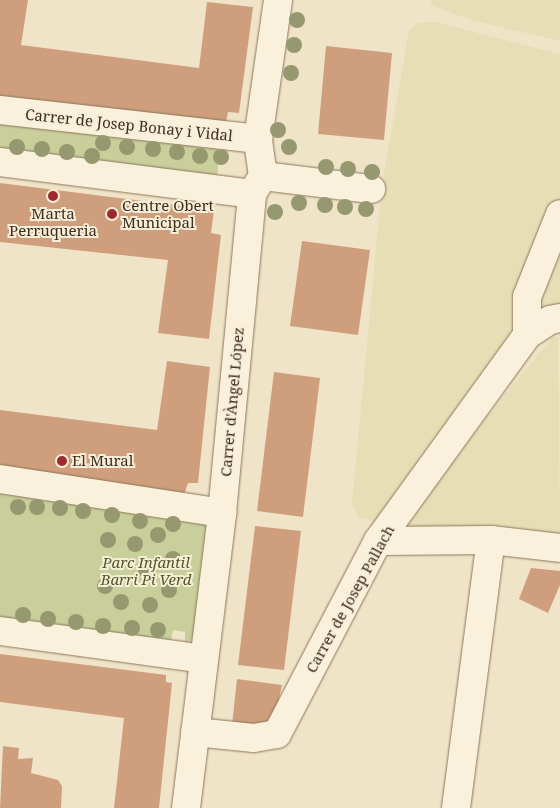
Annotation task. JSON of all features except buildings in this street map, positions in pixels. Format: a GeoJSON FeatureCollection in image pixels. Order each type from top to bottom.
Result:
{"type":"FeatureCollection","features":[{"type":"Feature","properties":{"kind":"street","name":"Carrer d'Àngel López"},"geometry":{"type":"LineString","coordinates":[[186,808],[222,513],[257,185],[258,139],[278,0]]}},
{"type":"Feature","properties":{"kind":"street","name":"Carrer de Josep Bonay i Vidal"},"geometry":{"type":"LineString","coordinates":[[0,110],[258,139]]}},
{"type":"Feature","properties":{"kind":"street"},"geometry":{"type":"LineString","coordinates":[[0,162],[257,185],[371,189]]}},
{"type":"Feature","properties":{"kind":"street"},"geometry":{"type":"LineString","coordinates":[[527,335],[527,297],[560,214]]}},
{"type":"Feature","properties":{"kind":"street","name":"Carrer de Josep Pallach"},"geometry":{"type":"LineString","coordinates":[[195,732],[254,738],[277,734],[378,540],[527,335],[545,323],[560,318]]}},
{"type":"Feature","properties":{"kind":"street"},"geometry":{"type":"LineString","coordinates":[[0,479],[222,513]]}},
{"type":"Feature","properties":{"kind":"street"},"geometry":{"type":"LineString","coordinates":[[378,540],[490,540],[560,548]]}},
{"type":"Feature","properties":{"kind":"street"},"geometry":{"type":"LineString","coordinates":[[456,808],[490,540]]}},
{"type":"Feature","properties":{"kind":"street"},"geometry":{"type":"LineString","coordinates":[[0,631],[204,659]]}},
{"type":"Feature","properties":{"kind":"shaded area"},"geometry":{"type":"Polygon","coordinates":[[[431,0],[560,0],[560,41],[471,20],[431,5],[431,0]]]}},
{"type":"Feature","properties":{"kind":"shaded area"},"geometry":{"type":"Polygon","coordinates":[[[435,22],[560,54],[560,309],[382,523],[358,517],[352,503],[382,185],[409,30],[418,23],[435,22]]]}},
{"type":"Feature","properties":{"kind":"shaded area"},"geometry":{"type":"Polygon","coordinates":[[[558,337],[560,535],[429,532],[400,522],[551,339],[558,337]]]}},
{"type":"Feature","properties":{"kind":"green space"},"geometry":{"type":"Polygon","coordinates":[[[0,117],[220,143],[217,177],[0,150],[0,117]]]}},
{"type":"Feature","properties":{"kind":"green space","name":"Parc Infantil Barri Pi Verd"},"geometry":{"type":"Polygon","coordinates":[[[0,493],[197,516],[209,526],[195,638],[185,643],[185,632],[173,630],[171,640],[0,620],[0,493]]]}},
{"type":"Feature","properties":{"kind":"place","name":"Marta Perruqueria"},"geometry":{"type":"Point","coordinates":[53,196]}},
{"type":"Feature","properties":{"kind":"place","name":"Centre Obert Municipal"},"geometry":{"type":"Point","coordinates":[112,214]}},
{"type":"Feature","properties":{"kind":"place","name":"El Mural"},"geometry":{"type":"Point","coordinates":[62,461]}}]}
